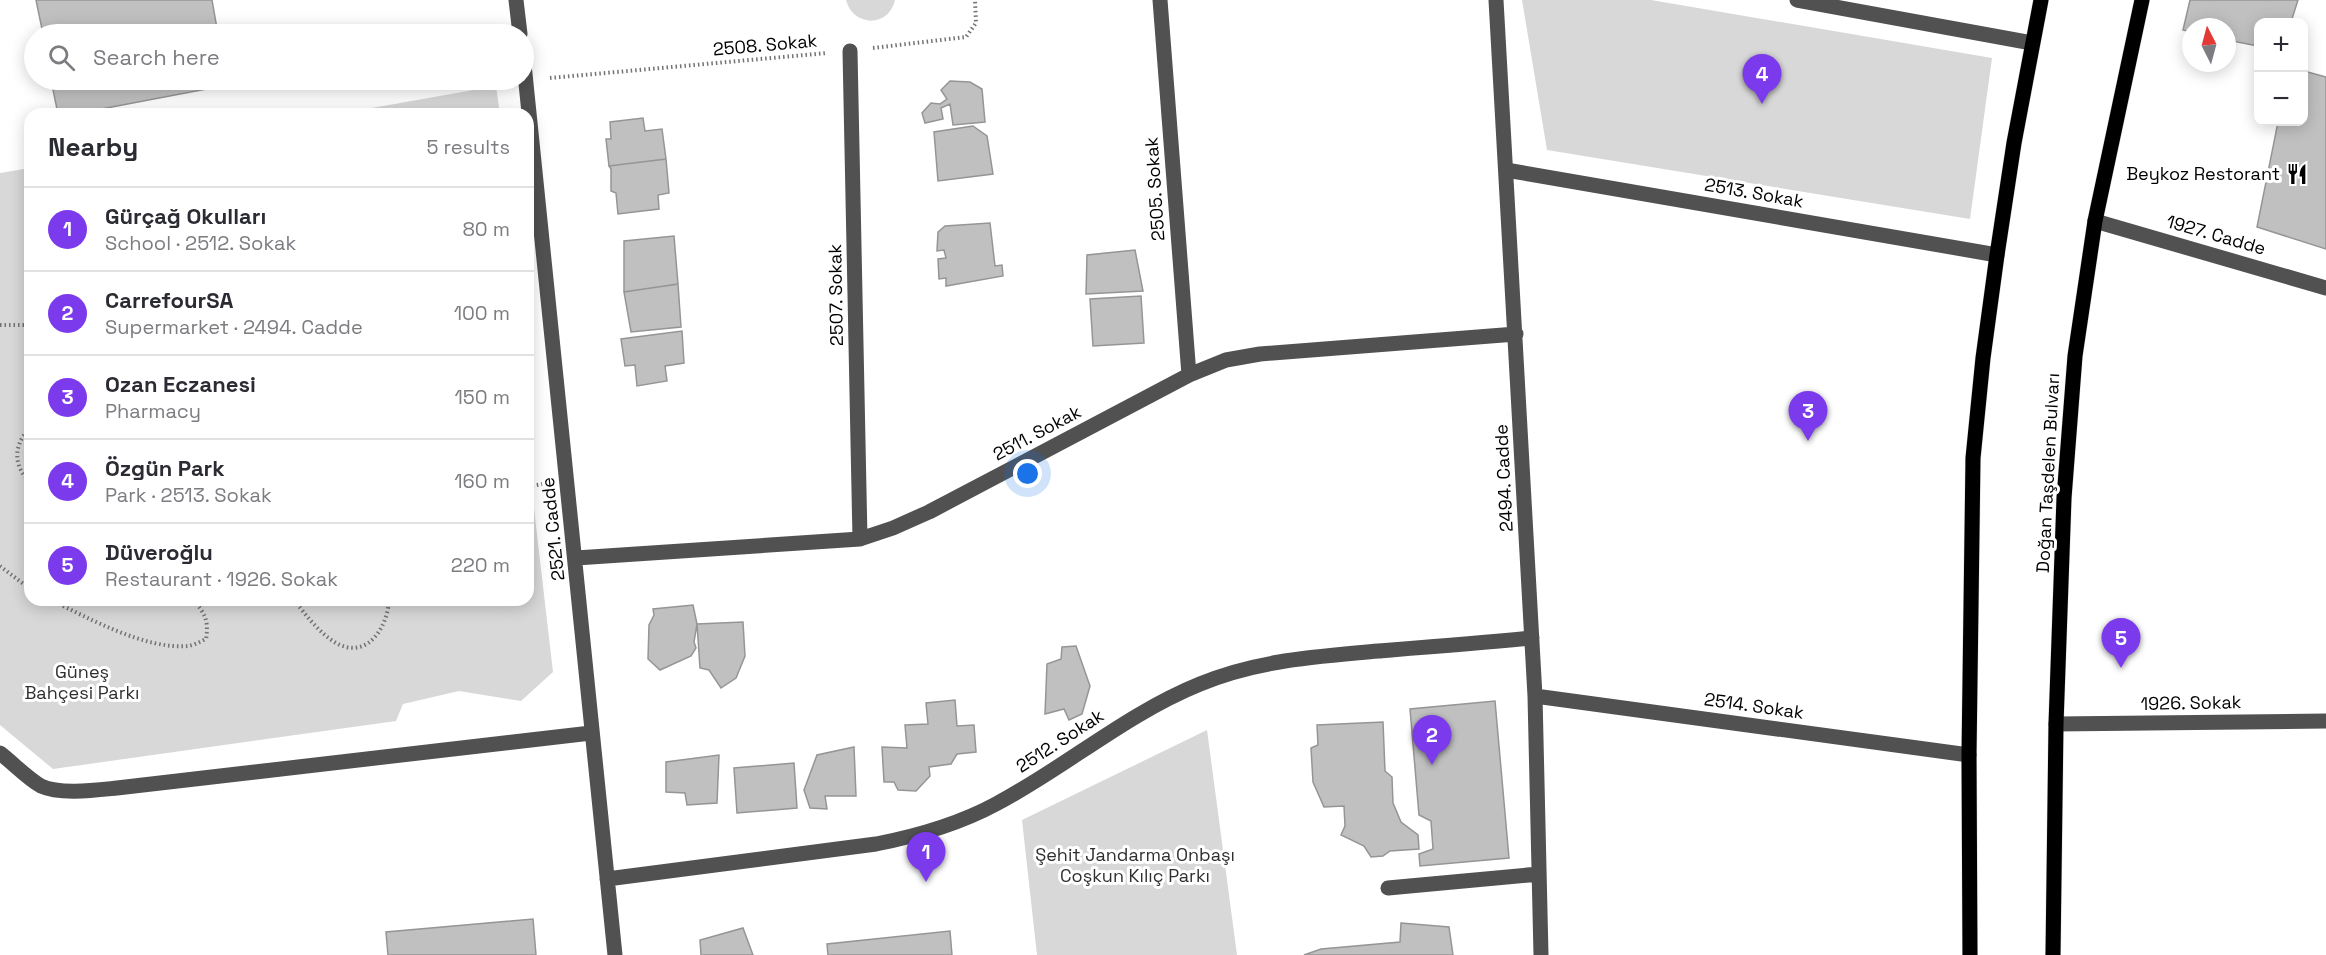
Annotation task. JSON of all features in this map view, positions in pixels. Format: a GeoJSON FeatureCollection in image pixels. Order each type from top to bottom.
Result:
{"type":"FeatureCollection","features":[{"type":"Feature","properties":{"kind":"main road"},"geometry":{"type":"LineString","coordinates":[[1970,955],[1969,755],[1973,459],[1996,255],[2032,43],[2042,0]]}},
{"type":"Feature","properties":{"kind":"main road","name":"Doğan Taşdelen Bulvarı"},"geometry":{"type":"LineString","coordinates":[[2053,955],[2056,724],[2064,498],[2075,356],[2095,221],[2142,0]]}},
{"type":"Feature","properties":{"kind":"street"},"geometry":{"type":"LineString","coordinates":[[516,0],[519,24]]}},
{"type":"Feature","properties":{"kind":"street","name":"2505. Sokak"},"geometry":{"type":"LineString","coordinates":[[1160,0],[1189,375]]}},
{"type":"Feature","properties":{"kind":"street","name":"2494. Cadde"},"geometry":{"type":"LineString","coordinates":[[1496,0],[1535,696],[1541,955]]}},
{"type":"Feature","properties":{"kind":"street"},"geometry":{"type":"LineString","coordinates":[[1797,0],[2032,43]]}},
{"type":"Feature","properties":{"kind":"street","name":"2507. Sokak"},"geometry":{"type":"LineString","coordinates":[[850,51],[860,539]]}},
{"type":"Feature","properties":{"kind":"street","name":"2521. Cadde"},"geometry":{"type":"LineString","coordinates":[[526,90],[528,108]]}},
{"type":"Feature","properties":{"kind":"street","name":"2521. Cadde"},"geometry":{"type":"LineString","coordinates":[[534,165],[615,955]]}},
{"type":"Feature","properties":{"kind":"street","name":"2513. Sokak"},"geometry":{"type":"LineString","coordinates":[[1506,170],[1996,255]]}},
{"type":"Feature","properties":{"kind":"street","name":"1927. Cadde"},"geometry":{"type":"LineString","coordinates":[[2095,221],[2326,288]]}},
{"type":"Feature","properties":{"kind":"street","name":"2511. Sokak"},"geometry":{"type":"LineString","coordinates":[[576,558],[860,539],[929,512],[1189,375],[1226,360],[1260,354],[1516,334]]}},
{"type":"Feature","properties":{"kind":"street","name":"2512. Sokak"},"geometry":{"type":"LineString","coordinates":[[607,879],[864,846],[916,836],[994,806],[1120,725],[1199,684],[1240,669],[1288,659],[1532,638]]}},
{"type":"Feature","properties":{"kind":"street","name":"2514. Sokak"},"geometry":{"type":"LineString","coordinates":[[1535,696],[1969,755]]}},
{"type":"Feature","properties":{"kind":"street","name":"1926. Sokak"},"geometry":{"type":"LineString","coordinates":[[2056,724],[2326,721]]}},
{"type":"Feature","properties":{"kind":"street"},"geometry":{"type":"LineString","coordinates":[[0,753],[42,786],[60,790],[88,790],[591,733]]}},
{"type":"Feature","properties":{"kind":"street"},"geometry":{"type":"LineString","coordinates":[[1388,888],[1539,874]]}},
{"type":"Feature","properties":{"kind":"path","name":"2508. Sokak"},"geometry":{"type":"LineString","coordinates":[[534,80],[850,51],[966,37],[976,22],[975,0]]}},
{"type":"Feature","properties":{"kind":"path"},"geometry":{"type":"LineString","coordinates":[[0,325],[24,325]]}},
{"type":"Feature","properties":{"kind":"path"},"geometry":{"type":"LineString","coordinates":[[24,437],[16,449],[18,469],[24,476]]}},
{"type":"Feature","properties":{"kind":"path"},"geometry":{"type":"LineString","coordinates":[[0,566],[24,584]]}},
{"type":"Feature","properties":{"kind":"path"},"geometry":{"type":"LineString","coordinates":[[64,606],[114,629],[150,642],[174,646],[190,646],[206,639],[208,625],[204,612],[199,606]]}},
{"type":"Feature","properties":{"kind":"path"},"geometry":{"type":"LineString","coordinates":[[299,606],[316,626],[341,645],[359,646],[377,638],[388,606]]}},
{"type":"Feature","properties":{"kind":"green space"},"geometry":{"type":"Polygon","coordinates":[[[846,0],[895,0],[886,16],[871,21],[856,15],[846,0]]]}},
{"type":"Feature","properties":{"kind":"green space"},"geometry":{"type":"Polygon","coordinates":[[[1522,0],[1651,0],[1992,58],[1970,219],[1547,150],[1522,0]]]}},
{"type":"Feature","properties":{"kind":"green space"},"geometry":{"type":"Polygon","coordinates":[[[473,90],[497,90],[499,108],[372,108],[473,90]]]}},
{"type":"Feature","properties":{"kind":"green space","name":"Güneş Bahçesi Parkı"},"geometry":{"type":"Polygon","coordinates":[[[24,169],[24,606],[534,606],[534,509],[553,672],[521,701],[459,691],[403,704],[396,721],[53,769],[0,725],[0,173],[24,169]]]}},
{"type":"Feature","properties":{"kind":"green space","name":"Şehit Jandarma Onbaşı Coşkun Kılıç Parkı"},"geometry":{"type":"Polygon","coordinates":[[[1207,730],[1237,955],[1037,955],[1022,820],[1207,730]]]}},
{"type":"Feature","properties":{"kind":"building"},"geometry":{"type":"Polygon","coordinates":[[[36,0],[212,0],[216,24],[41,24],[36,0]]]}},
{"type":"Feature","properties":{"kind":"building"},"geometry":{"type":"Polygon","coordinates":[[[2190,0],[2298,0],[2292,18],[2254,18],[2254,45],[2236,42],[2236,18],[2186,18],[2190,0]]]}},
{"type":"Feature","properties":{"kind":"building","name":"Beykoz Restorant"},"geometry":{"type":"Polygon","coordinates":[[[2308,72],[2326,77],[2326,249],[2257,227],[2277,126],[2308,126],[2308,72]]]}},
{"type":"Feature","properties":{"kind":"building"},"geometry":{"type":"Polygon","coordinates":[[[950,81],[970,82],[982,89],[985,122],[953,125],[950,104],[941,108],[943,119],[925,123],[922,113],[931,103],[940,104],[947,99],[941,90],[950,81]]]}},
{"type":"Feature","properties":{"kind":"building"},"geometry":{"type":"Polygon","coordinates":[[[53,90],[202,90],[107,108],[57,108],[53,90]]]}},
{"type":"Feature","properties":{"kind":"building"},"geometry":{"type":"Polygon","coordinates":[[[643,118],[645,131],[662,129],[666,159],[609,166],[606,139],[611,139],[610,122],[643,118]]]}},
{"type":"Feature","properties":{"kind":"building"},"geometry":{"type":"Polygon","coordinates":[[[973,126],[987,136],[993,174],[938,181],[934,132],[973,126]]]}},
{"type":"Feature","properties":{"kind":"building"},"geometry":{"type":"Polygon","coordinates":[[[666,159],[669,193],[658,195],[659,209],[618,214],[616,193],[611,191],[609,166],[666,159]]]}},
{"type":"Feature","properties":{"kind":"building"},"geometry":{"type":"Polygon","coordinates":[[[990,223],[995,266],[1002,265],[1003,276],[946,286],[946,278],[939,279],[938,259],[946,258],[944,250],[937,251],[938,232],[945,226],[990,223]]]}},
{"type":"Feature","properties":{"kind":"building"},"geometry":{"type":"Polygon","coordinates":[[[674,236],[678,284],[624,292],[624,241],[674,236]]]}},
{"type":"Feature","properties":{"kind":"building"},"geometry":{"type":"Polygon","coordinates":[[[1135,250],[1143,291],[1086,294],[1087,255],[1135,250]]]}},
{"type":"Feature","properties":{"kind":"building"},"geometry":{"type":"Polygon","coordinates":[[[678,284],[681,327],[631,332],[624,292],[678,284]]]}},
{"type":"Feature","properties":{"kind":"building"},"geometry":{"type":"Polygon","coordinates":[[[1141,296],[1144,343],[1093,346],[1090,299],[1141,296]]]}},
{"type":"Feature","properties":{"kind":"building"},"geometry":{"type":"Polygon","coordinates":[[[682,331],[684,363],[665,366],[667,381],[637,386],[635,365],[625,366],[621,339],[682,331]]]}},
{"type":"Feature","properties":{"kind":"building"},"geometry":{"type":"Polygon","coordinates":[[[693,605],[697,624],[694,642],[696,648],[691,656],[660,670],[648,659],[649,625],[654,615],[653,609],[693,605]]]}},
{"type":"Feature","properties":{"kind":"building"},"geometry":{"type":"Polygon","coordinates":[[[743,622],[745,656],[736,678],[721,688],[709,670],[700,668],[697,624],[743,622]]]}},
{"type":"Feature","properties":{"kind":"building"},"geometry":{"type":"Polygon","coordinates":[[[1076,646],[1090,686],[1082,714],[1069,720],[1064,709],[1045,714],[1047,664],[1061,659],[1062,647],[1076,646]]]}},
{"type":"Feature","properties":{"kind":"building"},"geometry":{"type":"Polygon","coordinates":[[[955,700],[957,726],[974,725],[976,752],[957,754],[951,764],[929,767],[930,776],[916,791],[898,790],[894,782],[884,782],[882,747],[907,748],[905,725],[928,724],[926,703],[955,700]]]}},
{"type":"Feature","properties":{"kind":"building"},"geometry":{"type":"Polygon","coordinates":[[[1495,701],[1509,858],[1420,866],[1419,854],[1433,849],[1431,821],[1419,815],[1410,709],[1495,701]]]}},
{"type":"Feature","properties":{"kind":"building"},"geometry":{"type":"Polygon","coordinates":[[[1383,722],[1385,771],[1392,777],[1393,803],[1401,822],[1418,835],[1419,849],[1390,851],[1383,856],[1371,857],[1364,846],[1341,835],[1345,826],[1344,806],[1324,807],[1313,782],[1311,748],[1318,745],[1317,725],[1383,722]]]}},
{"type":"Feature","properties":{"kind":"building"},"geometry":{"type":"Polygon","coordinates":[[[854,747],[856,796],[825,796],[827,809],[810,808],[804,790],[817,755],[854,747]]]}},
{"type":"Feature","properties":{"kind":"building"},"geometry":{"type":"Polygon","coordinates":[[[719,755],[717,803],[687,805],[685,793],[666,792],[666,762],[719,755]]]}},
{"type":"Feature","properties":{"kind":"building"},"geometry":{"type":"Polygon","coordinates":[[[794,763],[797,808],[737,813],[734,768],[794,763]]]}},
{"type":"Feature","properties":{"kind":"building"},"geometry":{"type":"Polygon","coordinates":[[[533,919],[536,955],[388,955],[386,932],[533,919]]]}},
{"type":"Feature","properties":{"kind":"building"},"geometry":{"type":"Polygon","coordinates":[[[1401,923],[1449,927],[1453,955],[1304,955],[1321,949],[1400,942],[1401,923]]]}},
{"type":"Feature","properties":{"kind":"building"},"geometry":{"type":"Polygon","coordinates":[[[743,928],[753,955],[701,955],[700,940],[743,928]]]}},
{"type":"Feature","properties":{"kind":"building"},"geometry":{"type":"Polygon","coordinates":[[[950,931],[952,955],[828,955],[827,944],[950,931]]]}},
{"type":"Feature","properties":{"kind":"place","name":"Özgün Park"},"geometry":{"type":"Point","coordinates":[1762,104]}},
{"type":"Feature","properties":{"kind":"place","name":"Beykoz Restorant"},"geometry":{"type":"Point","coordinates":[2297,174]}},
{"type":"Feature","properties":{"kind":"place","name":"Ozan Eczanesi"},"geometry":{"type":"Point","coordinates":[1808,441]}},
{"type":"Feature","properties":{"kind":"place","name":"Düveroğlu"},"geometry":{"type":"Point","coordinates":[2121,668]}},
{"type":"Feature","properties":{"kind":"place","name":"CarrefourSA"},"geometry":{"type":"Point","coordinates":[1432,765]}},
{"type":"Feature","properties":{"kind":"place","name":"Gürçağ Okulları"},"geometry":{"type":"Point","coordinates":[926,882]}}]}
